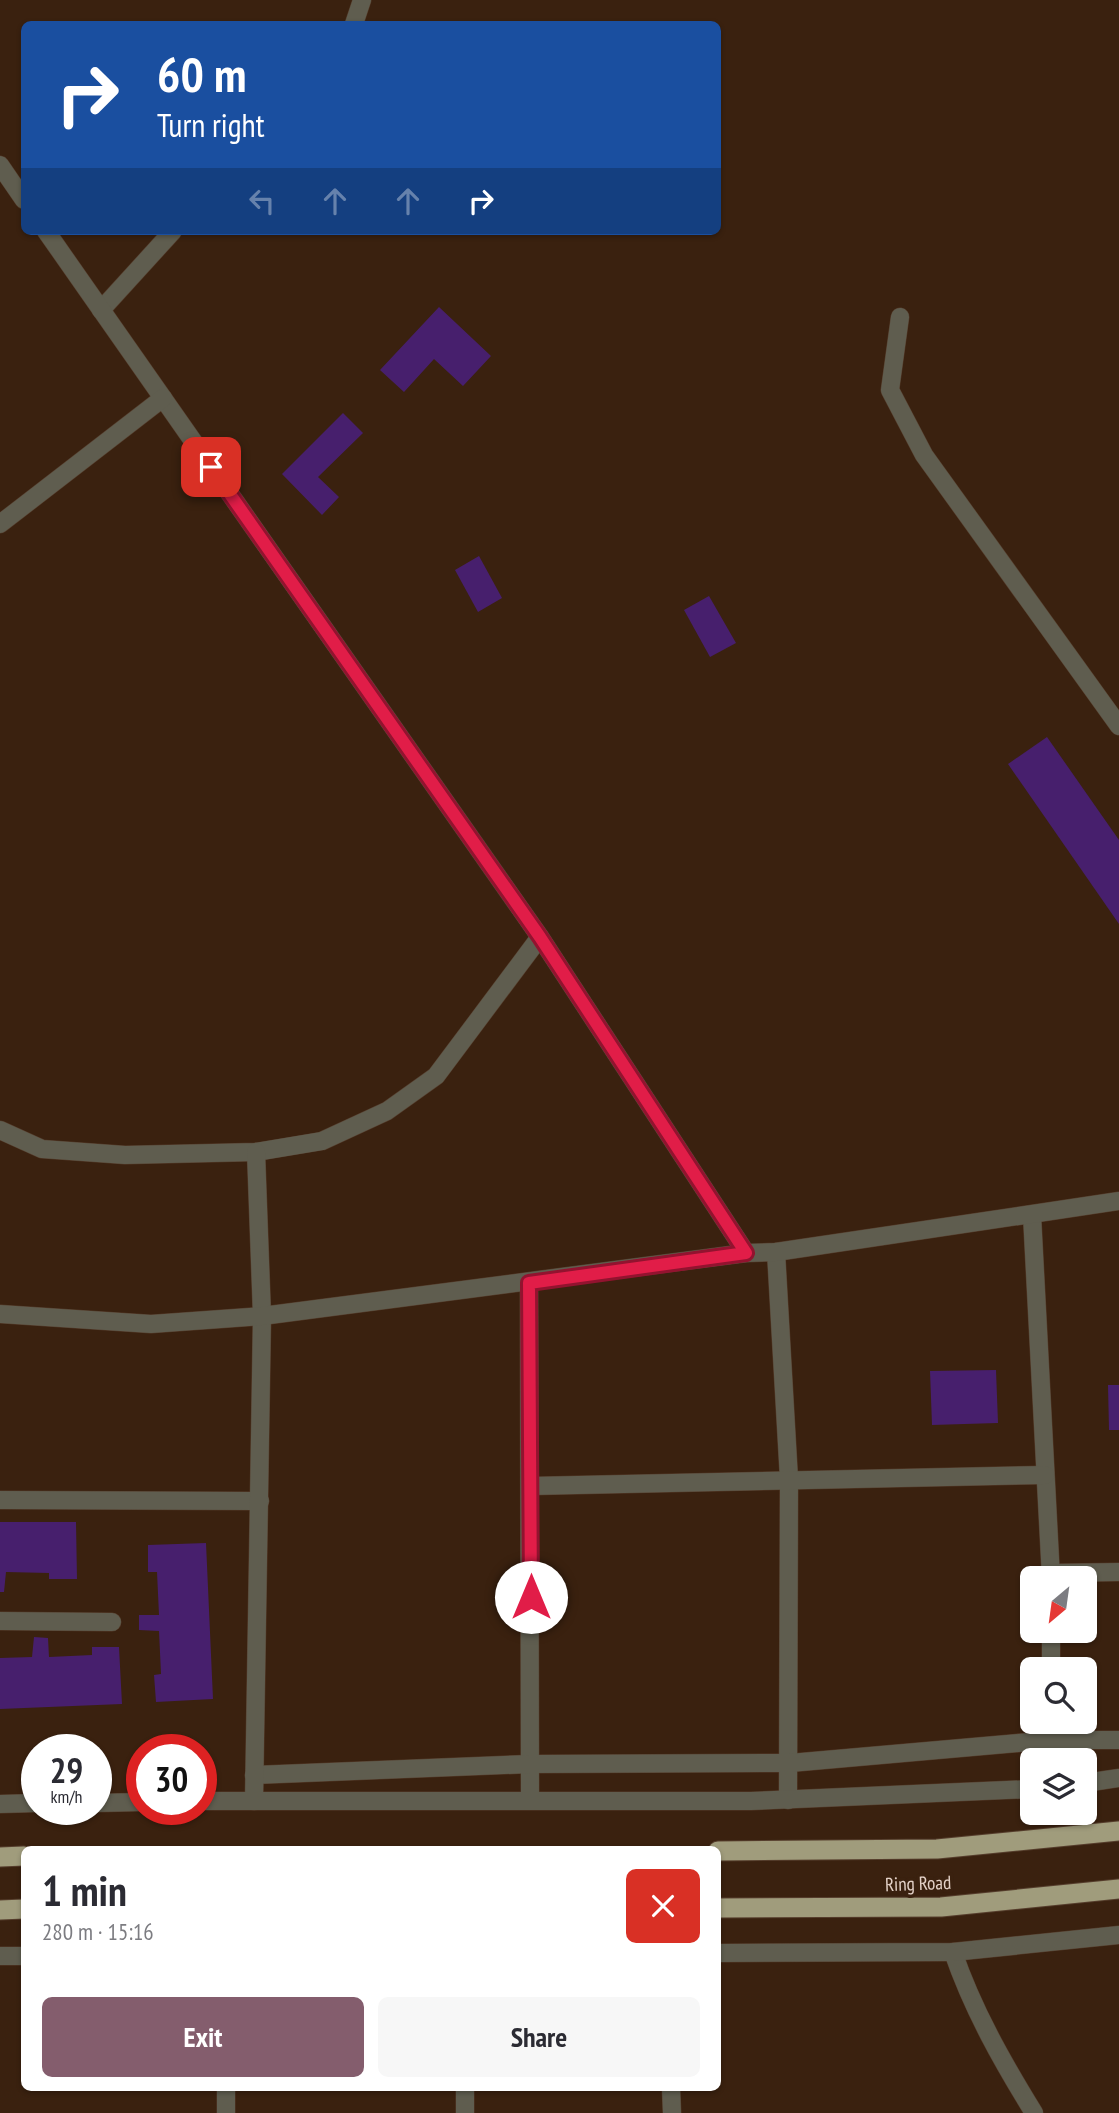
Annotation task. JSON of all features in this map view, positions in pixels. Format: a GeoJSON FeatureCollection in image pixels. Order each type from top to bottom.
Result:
{"type":"FeatureCollection","features":[{"type":"Feature","properties":{"kind":"highway","name":"Ring Road"},"geometry":{"type":"LineString","coordinates":[[721,1851],[937,1849],[1119,1831]]}},
{"type":"Feature","properties":{"kind":"highway"},"geometry":{"type":"LineString","coordinates":[[0,1857],[21,1856]]}},
{"type":"Feature","properties":{"kind":"highway","name":"Ring Road"},"geometry":{"type":"LineString","coordinates":[[721,1908],[941,1906],[1119,1889]]}},
{"type":"Feature","properties":{"kind":"highway"},"geometry":{"type":"LineString","coordinates":[[0,1910],[21,1909]]}},
{"type":"Feature","properties":{"kind":"street"},"geometry":{"type":"LineString","coordinates":[[355,21],[362,0]]}},
{"type":"Feature","properties":{"kind":"street"},"geometry":{"type":"LineString","coordinates":[[0,165],[21,196]]}},
{"type":"Feature","properties":{"kind":"street"},"geometry":{"type":"LineString","coordinates":[[49,235],[540,937],[746,1253]]}},
{"type":"Feature","properties":{"kind":"street"},"geometry":{"type":"LineString","coordinates":[[102,310],[169,235]]}},
{"type":"Feature","properties":{"kind":"street"},"geometry":{"type":"LineString","coordinates":[[900,317],[890,390],[924,455],[1119,726]]}},
{"type":"Feature","properties":{"kind":"street"},"geometry":{"type":"LineString","coordinates":[[0,524],[163,398]]}},
{"type":"Feature","properties":{"kind":"street"},"geometry":{"type":"LineString","coordinates":[[0,1130],[42,1149],[125,1155],[256,1152],[322,1141],[387,1111],[436,1076],[540,937]]}},
{"type":"Feature","properties":{"kind":"street"},"geometry":{"type":"LineString","coordinates":[[254,1801],[262,1316],[256,1152]]}},
{"type":"Feature","properties":{"kind":"street"},"geometry":{"type":"LineString","coordinates":[[0,1314],[151,1324],[262,1316],[746,1253],[776,1252],[1119,1201]]}},
{"type":"Feature","properties":{"kind":"street"},"geometry":{"type":"LineString","coordinates":[[1032,1216],[1050,1566]]}},
{"type":"Feature","properties":{"kind":"street"},"geometry":{"type":"LineString","coordinates":[[776,1252],[789,1479],[788,1800]]}},
{"type":"Feature","properties":{"kind":"street"},"geometry":{"type":"LineString","coordinates":[[529,1283],[530,1800]]}},
{"type":"Feature","properties":{"kind":"street"},"geometry":{"type":"LineString","coordinates":[[531,1486],[1045,1475]]}},
{"type":"Feature","properties":{"kind":"street"},"geometry":{"type":"LineString","coordinates":[[0,1500],[260,1501]]}},
{"type":"Feature","properties":{"kind":"street"},"geometry":{"type":"LineString","coordinates":[[1097,1573],[1119,1572]]}},
{"type":"Feature","properties":{"kind":"street"},"geometry":{"type":"LineString","coordinates":[[0,1621],[112,1622]]}},
{"type":"Feature","properties":{"kind":"street"},"geometry":{"type":"LineString","coordinates":[[1052,1734],[1052,1748]]}},
{"type":"Feature","properties":{"kind":"street"},"geometry":{"type":"LineString","coordinates":[[254,1774],[530,1764],[790,1763],[1052,1740],[1119,1740]]}},
{"type":"Feature","properties":{"kind":"street"},"geometry":{"type":"LineString","coordinates":[[1097,1781],[1119,1778]]}},
{"type":"Feature","properties":{"kind":"street"},"geometry":{"type":"LineString","coordinates":[[217,1801],[788,1800],[1020,1790]]}},
{"type":"Feature","properties":{"kind":"street"},"geometry":{"type":"LineString","coordinates":[[0,1804],[21,1803]]}},
{"type":"Feature","properties":{"kind":"street"},"geometry":{"type":"LineString","coordinates":[[721,1953],[953,1952],[1119,1935]]}},
{"type":"Feature","properties":{"kind":"street"},"geometry":{"type":"LineString","coordinates":[[953,1952],[966,1991],[993,2046],[1034,2113]]}},
{"type":"Feature","properties":{"kind":"street"},"geometry":{"type":"LineString","coordinates":[[0,1956],[21,1955]]}},
{"type":"Feature","properties":{"kind":"street"},"geometry":{"type":"LineString","coordinates":[[226,2091],[226,2113]]}},
{"type":"Feature","properties":{"kind":"street"},"geometry":{"type":"LineString","coordinates":[[465,2091],[465,2113]]}},
{"type":"Feature","properties":{"kind":"street"},"geometry":{"type":"LineString","coordinates":[[671,2091],[672,2113]]}},
{"type":"Feature","properties":{"kind":"building"},"geometry":{"type":"Polygon","coordinates":[[[439,307],[491,356],[463,386],[434,359],[404,392],[380,370],[439,307]]]}},
{"type":"Feature","properties":{"kind":"building"},"geometry":{"type":"Polygon","coordinates":[[[343,413],[363,433],[318,477],[339,497],[322,515],[282,474],[343,413]]]}},
{"type":"Feature","properties":{"kind":"building"},"geometry":{"type":"Polygon","coordinates":[[[479,556],[502,598],[478,612],[455,570],[479,556]]]}},
{"type":"Feature","properties":{"kind":"building"},"geometry":{"type":"Polygon","coordinates":[[[709,596],[736,643],[710,657],[684,610],[709,596]]]}},
{"type":"Feature","properties":{"kind":"building"},"geometry":{"type":"Polygon","coordinates":[[[1047,737],[1119,840],[1119,924],[1008,764],[1047,737]]]}},
{"type":"Feature","properties":{"kind":"building"},"geometry":{"type":"Polygon","coordinates":[[[996,1370],[998,1423],[932,1425],[930,1371],[996,1370]]]}},
{"type":"Feature","properties":{"kind":"building"},"geometry":{"type":"Polygon","coordinates":[[[1108,1385],[1119,1385],[1119,1430],[1109,1430],[1108,1385]]]}},
{"type":"Feature","properties":{"kind":"building"},"geometry":{"type":"Polygon","coordinates":[[[0,1522],[76,1522],[77,1579],[49,1579],[49,1573],[6,1572],[4,1592],[0,1592],[0,1522]]]}},
{"type":"Feature","properties":{"kind":"building"},"geometry":{"type":"Polygon","coordinates":[[[206,1543],[213,1699],[156,1702],[154,1675],[161,1674],[159,1631],[139,1630],[139,1615],[159,1615],[157,1572],[148,1572],[148,1545],[206,1543]]]}},
{"type":"Feature","properties":{"kind":"building"},"geometry":{"type":"Polygon","coordinates":[[[34,1637],[48,1638],[49,1657],[92,1655],[92,1647],[119,1647],[122,1704],[0,1709],[0,1658],[32,1657],[34,1637]]]}},
{"type":"Feature","properties":{"kind":"route"},"geometry":{"type":"LineString","coordinates":[[211,467],[540,937],[746,1253],[529,1283],[531,1597]]}}]}
